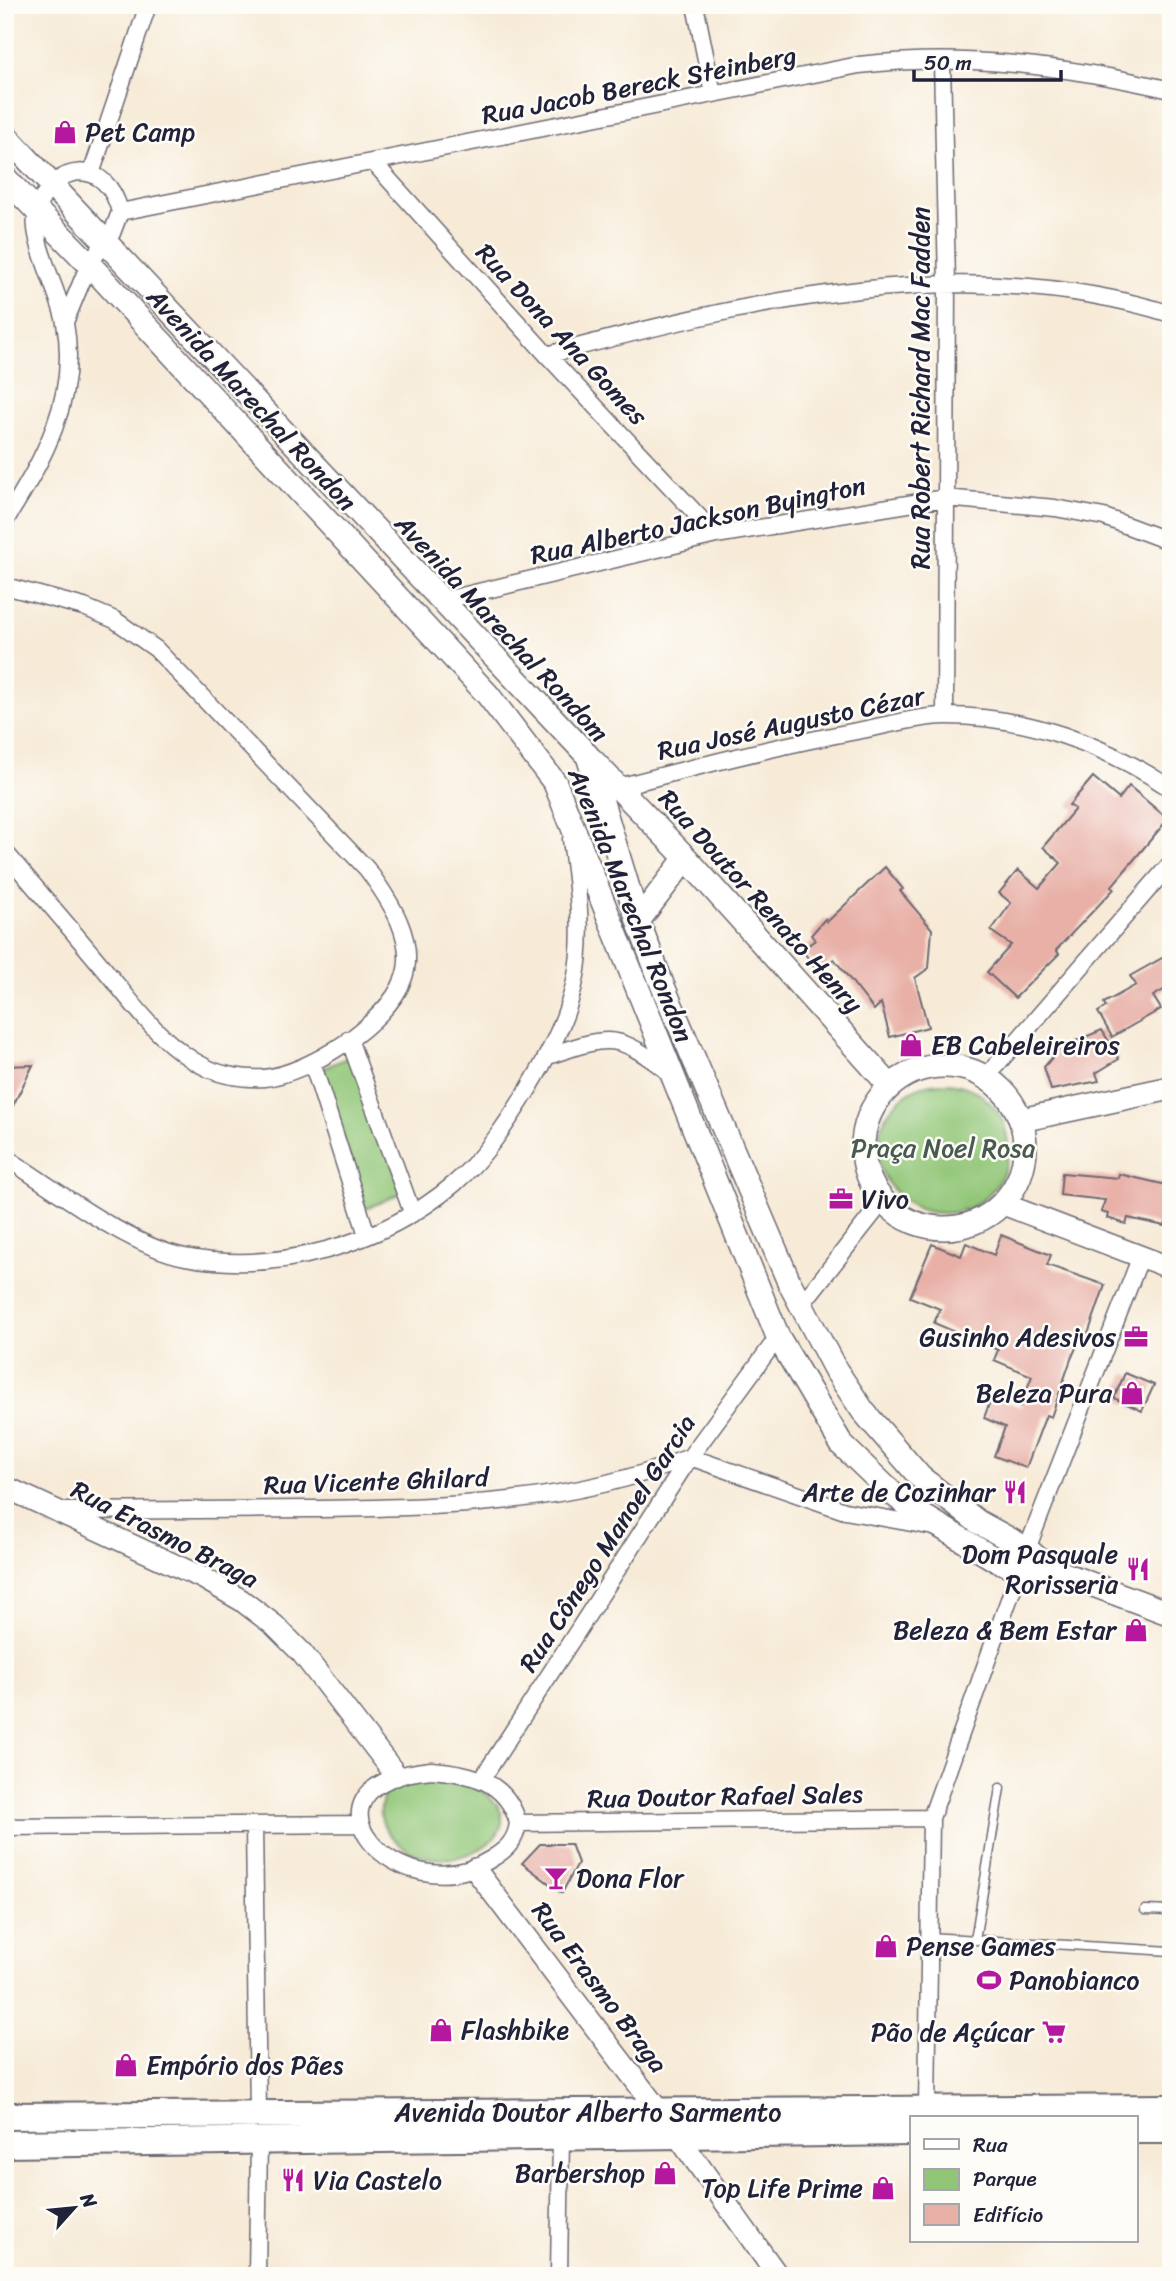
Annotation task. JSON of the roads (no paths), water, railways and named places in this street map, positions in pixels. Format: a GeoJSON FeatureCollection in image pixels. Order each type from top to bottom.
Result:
{"type":"FeatureCollection","features":[{"type":"Feature","properties":{"kind":"main road","name":"Avenida Marechal Rondom"},"geometry":{"type":"LineString","coordinates":[[5,135],[52,185],[109,238],[441,601],[588,756],[638,920],[662,984],[802,1306],[835,1369],[863,1411],[896,1451],[947,1500],[1023,1559]]}},
{"type":"Feature","properties":{"kind":"main road","name":"Avenida Marechal Rondon"},"geometry":{"type":"LineString","coordinates":[[5,178],[89,264],[488,695],[534,752],[555,783],[568,810],[598,894],[778,1337],[842,1445],[893,1494],[943,1528],[996,1560],[1023,1559]]}},
{"type":"Feature","properties":{"kind":"main road","name":"Rua Doutor Renato Henry"},"geometry":{"type":"LineString","coordinates":[[588,756],[686,858],[890,1086]]}},
{"type":"Feature","properties":{"kind":"main road"},"geometry":{"type":"LineString","coordinates":[[638,920],[686,858]]}},
{"type":"Feature","properties":{"kind":"main road"},"geometry":{"type":"LineString","coordinates":[[936,1066],[962,1067],[986,1077],[1007,1095],[1021,1120],[1026,1150],[1019,1179],[1003,1204],[975,1222],[942,1229],[920,1225],[900,1215],[883,1201],[870,1179],[863,1154],[865,1129],[874,1105],[890,1086],[912,1072],[936,1066]]}},
{"type":"Feature","properties":{"kind":"main road"},"geometry":{"type":"LineString","coordinates":[[1021,1120],[1171,1088]]}},
{"type":"Feature","properties":{"kind":"main road"},"geometry":{"type":"LineString","coordinates":[[1023,1559],[1171,1614]]}},
{"type":"Feature","properties":{"kind":"main road","name":"Avenida Doutor Alberto Sarmento"},"geometry":{"type":"LineString","coordinates":[[5,2144],[259,2126],[659,2111],[1171,2108]]}},
{"type":"Feature","properties":{"kind":"main road","name":"Avenida Doutor Alberto Sarmento"},"geometry":{"type":"LineString","coordinates":[[5,2116],[561,2136],[910,2132]]}},
{"type":"Feature","properties":{"kind":"main road"},"geometry":{"type":"LineString","coordinates":[[1138,2130],[1171,2130]]}},
{"type":"Feature","properties":{"kind":"street"},"geometry":{"type":"LineString","coordinates":[[91,174],[148,5]]}},
{"type":"Feature","properties":{"kind":"street"},"geometry":{"type":"LineString","coordinates":[[695,5],[713,94]]}},
{"type":"Feature","properties":{"kind":"street","name":"Rua Jacob Bereck Steinberg"},"geometry":{"type":"LineString","coordinates":[[120,212],[859,65],[942,61],[1057,67],[1171,90]]}},
{"type":"Feature","properties":{"kind":"street","name":"Rua Robert Richard Mac Fadden"},"geometry":{"type":"LineString","coordinates":[[942,61],[947,282],[945,716]]}},
{"type":"Feature","properties":{"kind":"street","name":"Rua Dona Ana Gomes"},"geometry":{"type":"LineString","coordinates":[[374,163],[547,355],[716,536]]}},
{"type":"Feature","properties":{"kind":"street"},"geometry":{"type":"LineString","coordinates":[[5,521],[46,451],[64,405],[68,363],[65,322],[38,236],[37,211],[52,185],[75,174],[91,174],[108,184],[120,212],[109,238],[89,264],[65,322]]}},
{"type":"Feature","properties":{"kind":"street"},"geometry":{"type":"LineString","coordinates":[[547,355],[754,307],[870,289],[947,282],[1020,284],[1075,291],[1171,314]]}},
{"type":"Feature","properties":{"kind":"street","name":"Rua Alberto Jackson Byington"},"geometry":{"type":"LineString","coordinates":[[441,601],[716,536],[945,498],[1055,508],[1104,517],[1171,542]]}},
{"type":"Feature","properties":{"kind":"street"},"geometry":{"type":"LineString","coordinates":[[5,586],[84,607],[115,620],[156,649],[367,869],[396,915],[404,938],[406,960],[403,980],[390,1001],[349,1040],[312,1062],[264,1077],[234,1076],[210,1069],[186,1057],[164,1040],[5,852]]}},
{"type":"Feature","properties":{"kind":"street","name":"Rua José Augusto Cézar"},"geometry":{"type":"LineString","coordinates":[[618,787],[819,738],[945,716],[994,721],[1080,740],[1116,756],[1171,789]]}},
{"type":"Feature","properties":{"kind":"street"},"geometry":{"type":"LineString","coordinates":[[5,1157],[155,1247],[184,1257],[230,1262],[311,1255],[368,1235],[438,1196],[470,1168],[497,1137],[548,1056],[575,983],[580,949],[579,906],[568,810]]}},
{"type":"Feature","properties":{"kind":"street"},"geometry":{"type":"LineString","coordinates":[[986,1077],[1171,863]]}},
{"type":"Feature","properties":{"kind":"street"},"geometry":{"type":"LineString","coordinates":[[548,1056],[609,1039],[640,1051],[670,1073]]}},
{"type":"Feature","properties":{"kind":"street"},"geometry":{"type":"LineString","coordinates":[[349,1040],[412,1212]]}},
{"type":"Feature","properties":{"kind":"street"},"geometry":{"type":"LineString","coordinates":[[312,1062],[368,1235]]}},
{"type":"Feature","properties":{"kind":"street"},"geometry":{"type":"LineString","coordinates":[[802,1306],[883,1201]]}},
{"type":"Feature","properties":{"kind":"street"},"geometry":{"type":"LineString","coordinates":[[1003,1204],[1171,1268]]}},
{"type":"Feature","properties":{"kind":"street"},"geometry":{"type":"LineString","coordinates":[[927,2110],[931,1818],[1023,1559],[1141,1256]]}},
{"type":"Feature","properties":{"kind":"street","name":"Rua Cônego Manoel Garcia"},"geometry":{"type":"LineString","coordinates":[[482,1779],[690,1457],[778,1337]]}},
{"type":"Feature","properties":{"kind":"street"},"geometry":{"type":"LineString","coordinates":[[690,1457],[845,1511],[943,1528]]}},
{"type":"Feature","properties":{"kind":"street","name":"Rua Vicente Ghilard"},"geometry":{"type":"LineString","coordinates":[[58,1511],[353,1508],[511,1502],[600,1487],[690,1457]]}},
{"type":"Feature","properties":{"kind":"street","name":"Rua Erasmo Braga"},"geometry":{"type":"LineString","coordinates":[[5,1487],[203,1578],[241,1600],[274,1625],[323,1677],[396,1775]]}},
{"type":"Feature","properties":{"kind":"street"},"geometry":{"type":"LineString","coordinates":[[431,1770],[482,1779],[507,1797],[519,1823],[511,1844],[475,1869],[436,1874],[403,1866],[374,1847],[361,1825],[361,1804],[370,1790],[396,1775],[431,1770]]}},
{"type":"Feature","properties":{"kind":"street","name":"Rua Doutor Rafael Sales"},"geometry":{"type":"LineString","coordinates":[[519,1823],[931,1818]]}},
{"type":"Feature","properties":{"kind":"street"},"geometry":{"type":"LineString","coordinates":[[254,1825],[259,2126],[257,2276]]}},
{"type":"Feature","properties":{"kind":"street"},"geometry":{"type":"LineString","coordinates":[[5,1828],[361,1825]]}},
{"type":"Feature","properties":{"kind":"street","name":"Rua Erasmo Braga"},"geometry":{"type":"LineString","coordinates":[[475,1869],[677,2135],[779,2276]]}},
{"type":"Feature","properties":{"kind":"street"},"geometry":{"type":"LineString","coordinates":[[559,2276],[561,2136]]}},
{"type":"Feature","properties":{"kind":"lane"},"geometry":{"type":"LineString","coordinates":[[975,1940],[1000,1788]]}},
{"type":"Feature","properties":{"kind":"lane"},"geometry":{"type":"LineString","coordinates":[[1145,1910],[1171,1911]]}},
{"type":"Feature","properties":{"kind":"lane"},"geometry":{"type":"LineString","coordinates":[[928,1937],[1171,1951]]}},
{"type":"Feature","properties":{"kind":"place","name":"Pet Camp"},"geometry":{"type":"Point","coordinates":[65,132]}},
{"type":"Feature","properties":{"kind":"place","name":"EB Cabeleireiros"},"geometry":{"type":"Point","coordinates":[911,1045]}},
{"type":"Feature","properties":{"kind":"place","name":"Vivo"},"geometry":{"type":"Point","coordinates":[841,1199]}},
{"type":"Feature","properties":{"kind":"place","name":"Gusinho Adesivos"},"geometry":{"type":"Point","coordinates":[1136,1337]}},
{"type":"Feature","properties":{"kind":"place","name":"Beleza Pura"},"geometry":{"type":"Point","coordinates":[1132,1393]}},
{"type":"Feature","properties":{"kind":"place","name":"Arte de Cozinhar"},"geometry":{"type":"Point","coordinates":[1015,1492]}},
{"type":"Feature","properties":{"kind":"place","name":"Dom Pasquale Rorisseria"},"geometry":{"type":"Point","coordinates":[1138,1569]}},
{"type":"Feature","properties":{"kind":"place","name":"Beleza & Bem Estar"},"geometry":{"type":"Point","coordinates":[1136,1630]}},
{"type":"Feature","properties":{"kind":"place","name":"Dona Flor"},"geometry":{"type":"Point","coordinates":[556,1878]}},
{"type":"Feature","properties":{"kind":"place","name":"Pense Games"},"geometry":{"type":"Point","coordinates":[886,1946]}},
{"type":"Feature","properties":{"kind":"place","name":"Panobianco"},"geometry":{"type":"Point","coordinates":[989,1980]}},
{"type":"Feature","properties":{"kind":"place","name":"Flashbike"},"geometry":{"type":"Point","coordinates":[441,2030]}},
{"type":"Feature","properties":{"kind":"place","name":"Pão de Açúcar"},"geometry":{"type":"Point","coordinates":[1054,2032]}},
{"type":"Feature","properties":{"kind":"place","name":"Empório dos Pães"},"geometry":{"type":"Point","coordinates":[126,2065]}},
{"type":"Feature","properties":{"kind":"place","name":"Barbershop"},"geometry":{"type":"Point","coordinates":[665,2173]}},
{"type":"Feature","properties":{"kind":"place","name":"Via Castelo"},"geometry":{"type":"Point","coordinates":[293,2180]}},
{"type":"Feature","properties":{"kind":"place","name":"Top Life Prime"},"geometry":{"type":"Point","coordinates":[883,2188]}},
{"type":"Feature","properties":{"kind":"park label","name":"Praça Noel Rosa"},"geometry":{"type":"Point","coordinates":[943,1148]}}]}
